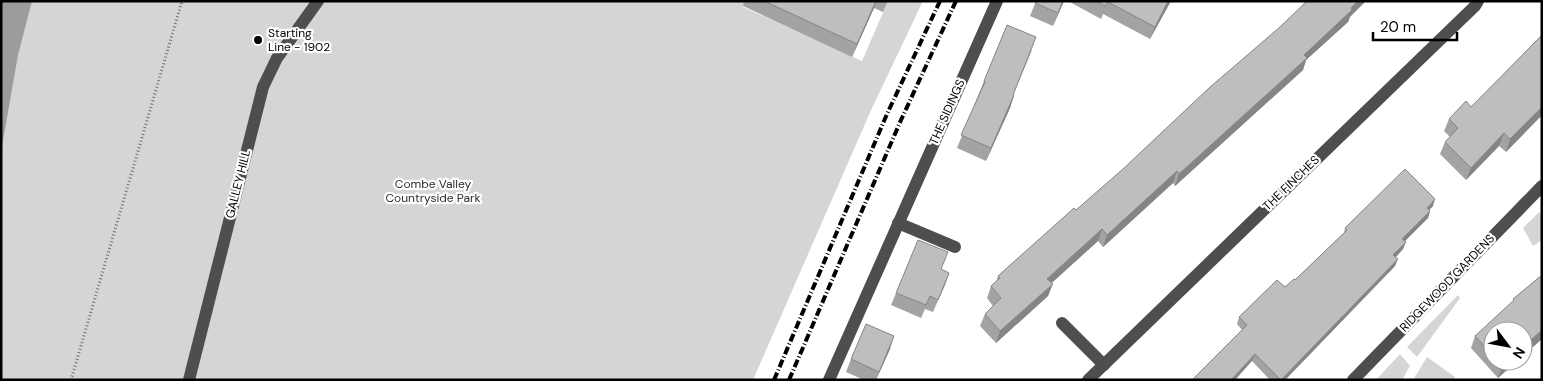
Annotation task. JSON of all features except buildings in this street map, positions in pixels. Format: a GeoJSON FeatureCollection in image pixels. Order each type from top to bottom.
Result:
{"type":"FeatureCollection","features":[{"type":"Feature","properties":{"kind":"street","name":"GALLEY HILL"},"geometry":{"type":"LineString","coordinates":[[189,380],[263,87],[277,58],[318,1]]}},
{"type":"Feature","properties":{"kind":"street","name":"THE SIDINGS"},"geometry":{"type":"LineString","coordinates":[[829,380],[997,1]]}},
{"type":"Feature","properties":{"kind":"street","name":"THE FINCHES"},"geometry":{"type":"LineString","coordinates":[[1088,380],[1476,6],[1478,1]]}},
{"type":"Feature","properties":{"kind":"street","name":"RIDGEWOOD GARDENS"},"geometry":{"type":"LineString","coordinates":[[1353,380],[1542,186]]}},
{"type":"Feature","properties":{"kind":"street"},"geometry":{"type":"LineString","coordinates":[[898,223],[955,247]]}},
{"type":"Feature","properties":{"kind":"street"},"geometry":{"type":"LineString","coordinates":[[1062,323],[1104,364]]}},
{"type":"Feature","properties":{"kind":"path"},"geometry":{"type":"LineString","coordinates":[[71,380],[182,1]]}},
{"type":"Feature","properties":{"kind":"green space","name":"Combe Valley Countryside Park"},"geometry":{"type":"Polygon","coordinates":[[[1,1],[745,1],[743,7],[862,61],[888,1],[923,1],[872,108],[753,380],[1,380],[1,1]]]}},
{"type":"Feature","properties":{"kind":"green space"},"geometry":{"type":"Polygon","coordinates":[[[1539,212],[1542,215],[1542,240],[1533,246],[1523,228],[1539,212]]]}},
{"type":"Feature","properties":{"kind":"green space"},"geometry":{"type":"Polygon","coordinates":[[[1458,295],[1460,298],[1417,357],[1407,347],[1458,295]]]}},
{"type":"Feature","properties":{"kind":"green space"},"geometry":{"type":"Polygon","coordinates":[[[1400,354],[1410,366],[1402,380],[1376,380],[1400,354]]]}},
{"type":"Feature","properties":{"kind":"green space"},"geometry":{"type":"Polygon","coordinates":[[[1427,357],[1455,377],[1453,380],[1413,380],[1427,357]]]}},
{"type":"Feature","properties":{"kind":"shaded area"},"geometry":{"type":"Polygon","coordinates":[[[1,1],[32,1],[18,55],[1,152],[1,1]]]}},
{"type":"Feature","properties":{"kind":"railway"},"geometry":{"type":"LineString","coordinates":[[774,380],[887,114],[940,1]]}},
{"type":"Feature","properties":{"kind":"railway"},"geometry":{"type":"LineString","coordinates":[[789,380],[901,120],[956,1]]}},
{"type":"Feature","properties":{"kind":"place","name":"Starting Line - 1902"},"geometry":{"type":"Point","coordinates":[258,40]}}]}
